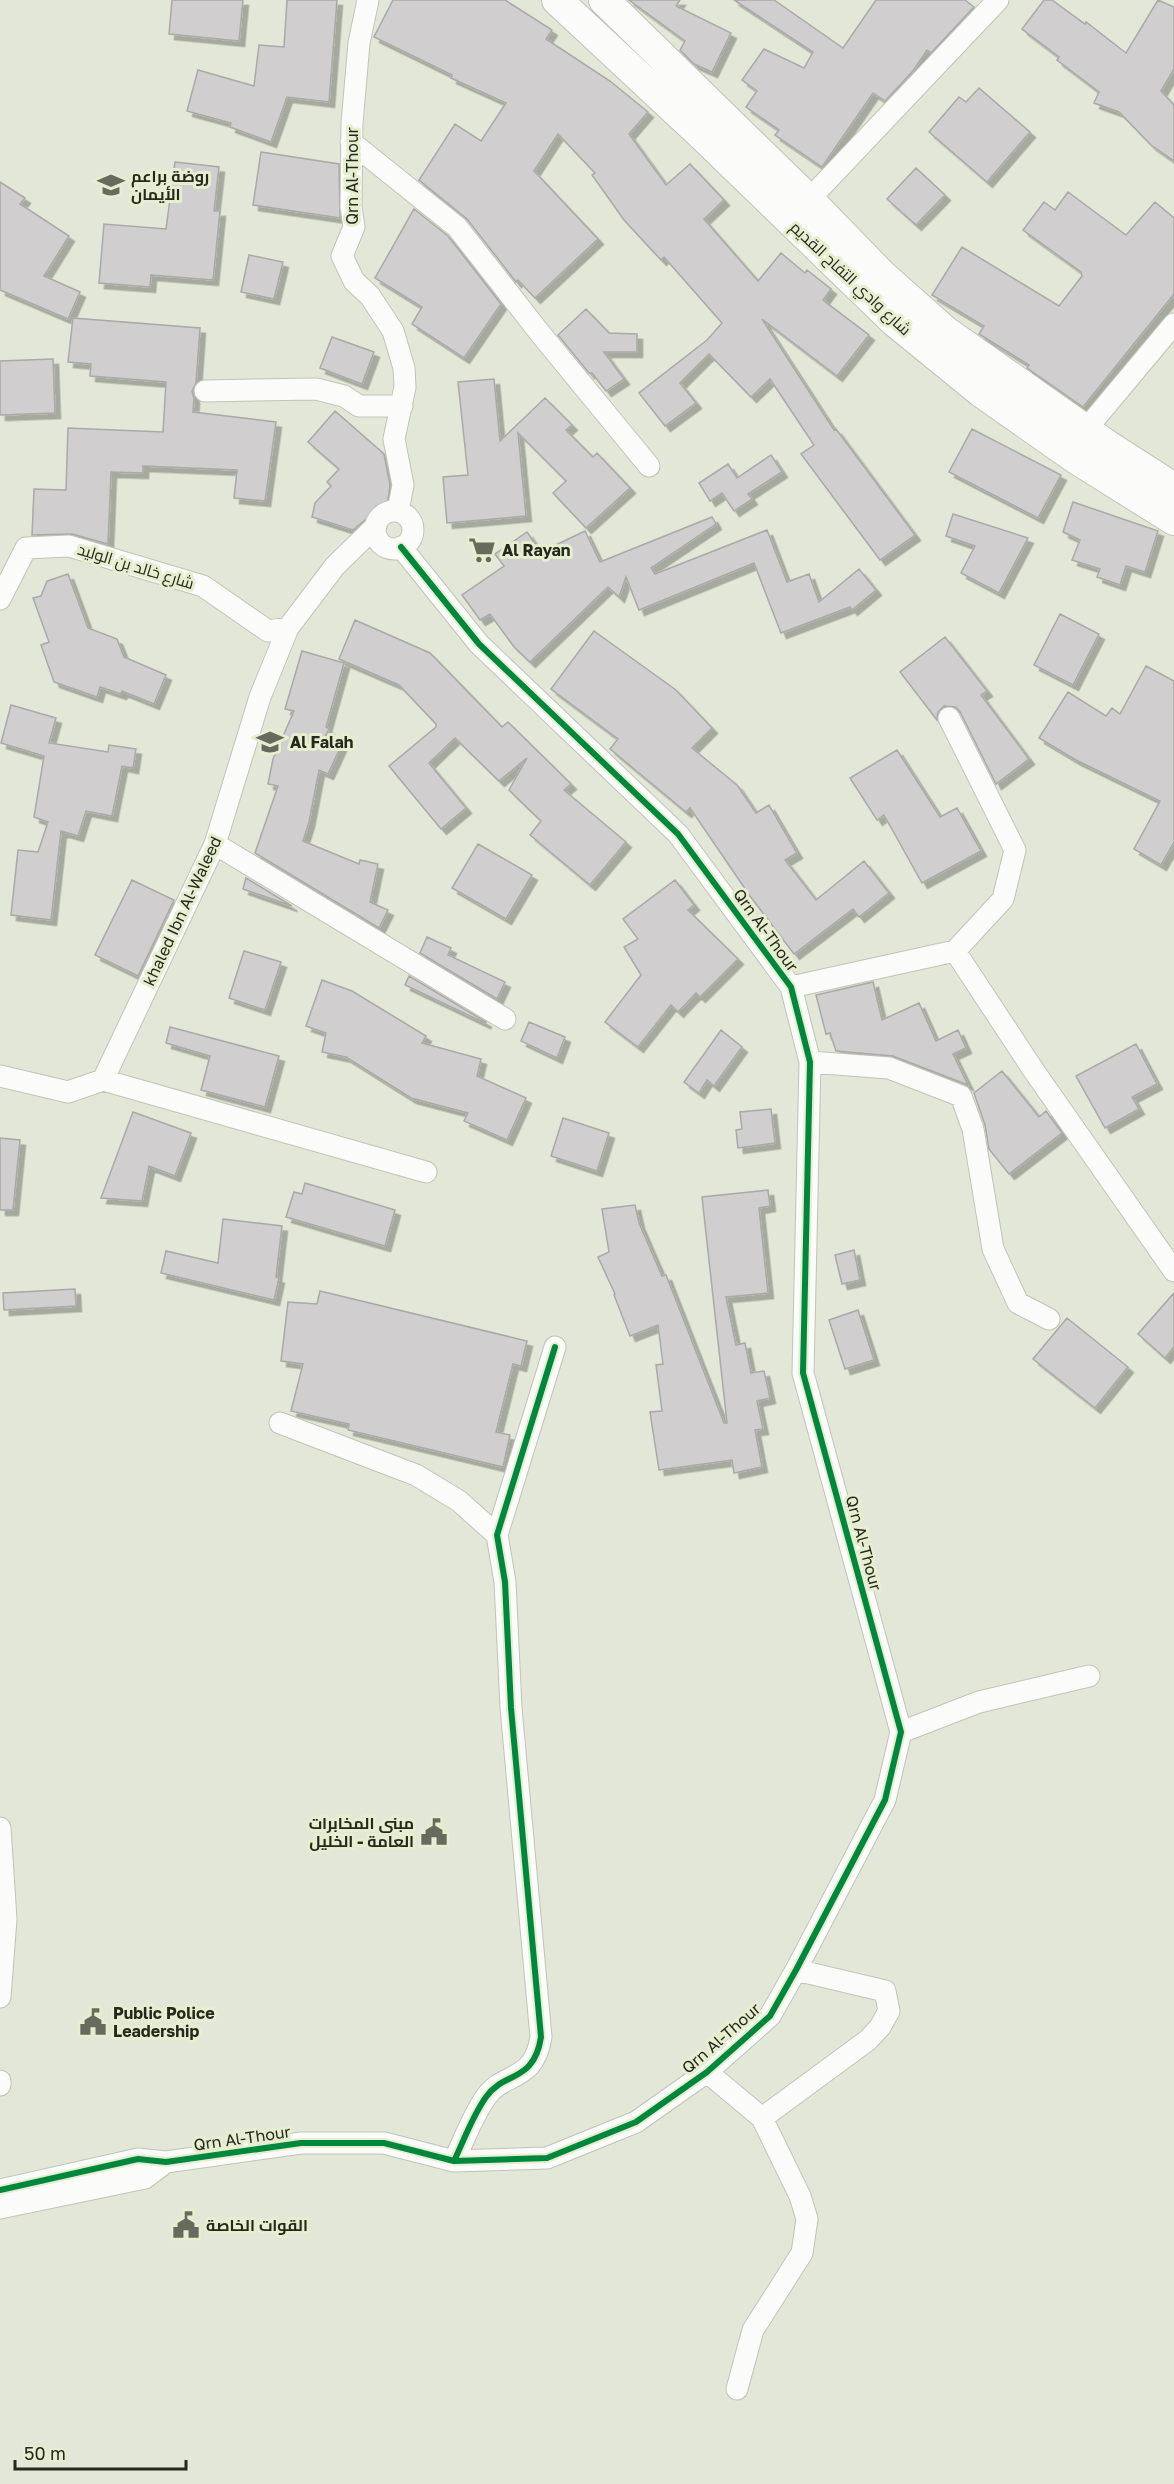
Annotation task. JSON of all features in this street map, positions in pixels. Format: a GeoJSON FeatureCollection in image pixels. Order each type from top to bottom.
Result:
{"type":"FeatureCollection","features":[{"type":"Feature","properties":{"kind":"street","name":"Qrn Al-Thour"},"geometry":{"type":"LineString","coordinates":[[368,0],[359,44],[351,142],[351,201],[354,227],[342,256],[354,281],[370,296],[393,331],[404,368],[405,387],[394,439],[403,485],[398,511]]}},
{"type":"Feature","properties":{"kind":"street","name":"شارع وادي التفاح القديم"},"geometry":{"type":"LineString","coordinates":[[557,0],[799,210]]}},
{"type":"Feature","properties":{"kind":"street","name":"شارع وادي التفاح القديم"},"geometry":{"type":"LineString","coordinates":[[603,0],[799,210],[894,321],[981,392],[1174,488]]}},
{"type":"Feature","properties":{"kind":"street"},"geometry":{"type":"LineString","coordinates":[[799,210],[998,0]]}},
{"type":"Feature","properties":{"kind":"street"},"geometry":{"type":"LineString","coordinates":[[351,142],[457,227],[539,332],[650,466]]}},
{"type":"Feature","properties":{"kind":"street"},"geometry":{"type":"LineString","coordinates":[[1076,441],[1174,324]]}},
{"type":"Feature","properties":{"kind":"street"},"geometry":{"type":"LineString","coordinates":[[205,391],[316,389],[344,396],[359,406],[402,406]]}},
{"type":"Feature","properties":{"kind":"street","name":"شارع وادي التفاح القديم"},"geometry":{"type":"LineString","coordinates":[[1076,441],[1174,520]]}},
{"type":"Feature","properties":{"kind":"street"},"geometry":{"type":"LineString","coordinates":[[398,511],[410,518],[413,525],[411,538],[401,547],[389,548],[384,546],[377,537],[376,526],[383,515],[398,511]]}},
{"type":"Feature","properties":{"kind":"street","name":"khaled Ibn Al-Waleed"},"geometry":{"type":"LineString","coordinates":[[103,1080],[215,844],[260,697],[288,628],[335,566],[376,526]]}},
{"type":"Feature","properties":{"kind":"street","name":"شارع خالد بن الوليد"},"geometry":{"type":"LineString","coordinates":[[0,598],[26,548],[69,546],[202,586],[268,631],[288,628]]}},
{"type":"Feature","properties":{"kind":"street","name":"Qrn Al-Thour"},"geometry":{"type":"LineString","coordinates":[[166,2162],[301,2143],[384,2143],[454,2161],[548,2158],[636,2122],[707,2072],[770,2016],[885,1800],[902,1732],[803,1373],[810,1062],[791,987],[678,834],[479,644],[401,547]]}},
{"type":"Feature","properties":{"kind":"street"},"geometry":{"type":"LineString","coordinates":[[791,987],[955,951],[1003,899],[1015,850],[949,718]]}},
{"type":"Feature","properties":{"kind":"street"},"geometry":{"type":"LineString","coordinates":[[215,844],[505,1019]]}},
{"type":"Feature","properties":{"kind":"street"},"geometry":{"type":"LineString","coordinates":[[955,951],[1034,1071],[1174,1271]]}},
{"type":"Feature","properties":{"kind":"street"},"geometry":{"type":"LineString","coordinates":[[810,1062],[889,1068],[961,1096],[973,1129],[993,1250],[1018,1303],[1048,1319]]}},
{"type":"Feature","properties":{"kind":"street"},"geometry":{"type":"LineString","coordinates":[[0,1076],[68,1092],[103,1080],[426,1172]]}},
{"type":"Feature","properties":{"kind":"street"},"geometry":{"type":"LineString","coordinates":[[454,2161],[486,2096],[526,2068],[537,2054],[541,2037],[512,1719],[505,1582],[496,1536],[555,1347]]}},
{"type":"Feature","properties":{"kind":"street"},"geometry":{"type":"LineString","coordinates":[[280,1423],[416,1475],[459,1501],[496,1536]]}},
{"type":"Feature","properties":{"kind":"street"},"geometry":{"type":"LineString","coordinates":[[902,1732],[979,1702],[1089,1676]]}},
{"type":"Feature","properties":{"kind":"street"},"geometry":{"type":"LineString","coordinates":[[0,1828],[6,1918],[0,1997]]}},
{"type":"Feature","properties":{"kind":"street"},"geometry":{"type":"LineString","coordinates":[[762,2118],[868,2040],[880,2027],[889,2011],[885,1991],[796,1970]]}},
{"type":"Feature","properties":{"kind":"street"},"geometry":{"type":"LineString","coordinates":[[707,2072],[762,2118],[800,2196],[807,2219],[802,2253],[753,2330],[737,2389]]}},
{"type":"Feature","properties":{"kind":"street"},"geometry":{"type":"LineString","coordinates":[[0,2190],[138,2158],[166,2162]]}},
{"type":"Feature","properties":{"kind":"street"},"geometry":{"type":"LineString","coordinates":[[0,2208],[145,2178],[166,2162]]}},
{"type":"Feature","properties":{"kind":"building"},"geometry":{"type":"Polygon","coordinates":[[[172,0],[243,0],[239,41],[169,34],[172,0]]]}},
{"type":"Feature","properties":{"kind":"building"},"geometry":{"type":"Polygon","coordinates":[[[287,0],[337,0],[329,102],[287,97],[271,142],[230,127],[231,123],[187,111],[198,70],[254,86],[259,45],[284,47],[287,0]]]}},
{"type":"Feature","properties":{"kind":"building"},"geometry":{"type":"Polygon","coordinates":[[[393,0],[505,0],[552,30],[546,39],[610,81],[648,112],[629,134],[666,185],[690,164],[724,200],[704,219],[758,281],[781,253],[805,273],[807,270],[831,289],[823,300],[869,335],[837,376],[762,319],[834,430],[836,429],[915,535],[880,560],[801,454],[814,445],[770,379],[751,397],[709,354],[680,383],[696,403],[665,426],[639,393],[707,340],[722,323],[664,257],[661,260],[624,220],[592,175],[595,173],[558,134],[534,171],[598,239],[535,298],[518,280],[516,282],[467,219],[419,180],[455,124],[481,141],[506,103],[451,78],[452,75],[374,37],[393,0]]]}},
{"type":"Feature","properties":{"kind":"building"},"geometry":{"type":"Polygon","coordinates":[[[629,0],[680,0],[676,6],[731,33],[712,72],[694,64],[680,50],[685,41],[629,0]]]}},
{"type":"Feature","properties":{"kind":"building"},"geometry":{"type":"Polygon","coordinates":[[[734,0],[774,0],[843,48],[876,0],[965,0],[974,7],[931,53],[927,50],[913,71],[885,101],[873,93],[822,167],[775,135],[779,130],[746,107],[757,91],[742,80],[764,49],[804,68],[813,52],[734,0]]]}},
{"type":"Feature","properties":{"kind":"building"},"geometry":{"type":"Polygon","coordinates":[[[1044,0],[1052,0],[1085,24],[1086,22],[1126,53],[1158,0],[1174,7],[1174,69],[1161,91],[1174,105],[1174,161],[1151,145],[1119,112],[1094,103],[1099,92],[1057,60],[1059,57],[1022,29],[1044,0]]]}},
{"type":"Feature","properties":{"kind":"building"},"geometry":{"type":"Polygon","coordinates":[[[979,88],[1030,132],[987,182],[929,132],[959,97],[966,102],[979,88]]]}},
{"type":"Feature","properties":{"kind":"building"},"geometry":{"type":"Polygon","coordinates":[[[261,152],[339,164],[340,218],[253,205],[261,152]]]}},
{"type":"Feature","properties":{"kind":"building"},"geometry":{"type":"Polygon","coordinates":[[[175,162],[219,167],[214,211],[220,211],[213,280],[151,275],[150,287],[99,283],[104,224],[166,229],[175,162]]]}},
{"type":"Feature","properties":{"kind":"building"},"geometry":{"type":"Polygon","coordinates":[[[916,168],[945,195],[916,225],[887,199],[916,168]]]}},
{"type":"Feature","properties":{"kind":"building"},"geometry":{"type":"Polygon","coordinates":[[[0,182],[25,198],[20,204],[69,236],[44,276],[80,292],[68,319],[0,290],[0,182]]]}},
{"type":"Feature","properties":{"kind":"building"},"geometry":{"type":"Polygon","coordinates":[[[1068,192],[1126,235],[1155,202],[1174,218],[1174,294],[1083,407],[1027,368],[1029,365],[979,334],[984,326],[932,295],[962,247],[1059,306],[1082,276],[1081,272],[1023,230],[1044,202],[1055,210],[1068,192]]]}},
{"type":"Feature","properties":{"kind":"building"},"geometry":{"type":"Polygon","coordinates":[[[414,209],[448,236],[501,304],[464,358],[412,324],[422,307],[375,278],[414,209]]]}},
{"type":"Feature","properties":{"kind":"building"},"geometry":{"type":"Polygon","coordinates":[[[249,255],[283,262],[274,299],[241,292],[249,255]]]}},
{"type":"Feature","properties":{"kind":"building"},"geometry":{"type":"Polygon","coordinates":[[[586,309],[609,333],[637,334],[637,352],[604,352],[624,379],[606,391],[558,335],[586,309]]]}},
{"type":"Feature","properties":{"kind":"building"},"geometry":{"type":"Polygon","coordinates":[[[73,318],[200,328],[196,383],[192,391],[193,412],[276,422],[265,501],[234,498],[237,470],[143,466],[143,473],[111,472],[108,544],[72,534],[32,535],[34,489],[66,490],[68,428],[163,432],[166,382],[90,376],[91,364],[68,362],[73,318]]]}},
{"type":"Feature","properties":{"kind":"building"},"geometry":{"type":"Polygon","coordinates":[[[332,337],[374,352],[362,384],[320,368],[332,337]]]}},
{"type":"Feature","properties":{"kind":"building"},"geometry":{"type":"Polygon","coordinates":[[[53,359],[55,413],[0,415],[0,361],[53,359]]]}},
{"type":"Feature","properties":{"kind":"building"},"geometry":{"type":"Polygon","coordinates":[[[494,379],[500,441],[545,398],[572,425],[566,430],[593,457],[597,453],[630,488],[586,528],[553,493],[566,481],[518,433],[526,516],[447,523],[443,477],[468,475],[458,382],[494,379]]]}},
{"type":"Feature","properties":{"kind":"building"},"geometry":{"type":"Polygon","coordinates":[[[335,411],[384,454],[390,485],[386,515],[372,514],[353,530],[312,517],[315,503],[331,486],[327,482],[339,469],[308,442],[335,411]]]}},
{"type":"Feature","properties":{"kind":"building"},"geometry":{"type":"Polygon","coordinates":[[[972,429],[1061,475],[1038,518],[949,472],[972,429]]]}},
{"type":"Feature","properties":{"kind":"building"},"geometry":{"type":"Polygon","coordinates":[[[771,455],[782,472],[748,494],[752,499],[734,511],[722,493],[710,501],[699,483],[728,464],[737,478],[771,455]]]}},
{"type":"Feature","properties":{"kind":"building"},"geometry":{"type":"Polygon","coordinates":[[[1073,502],[1158,531],[1145,572],[1126,566],[1120,585],[1097,577],[1100,569],[1072,560],[1080,540],[1063,532],[1073,502]]]}},
{"type":"Feature","properties":{"kind":"building"},"geometry":{"type":"Polygon","coordinates":[[[953,514],[1028,538],[999,593],[961,573],[975,546],[946,536],[953,514]]]}},
{"type":"Feature","properties":{"kind":"building"},"geometry":{"type":"Polygon","coordinates":[[[712,517],[716,524],[651,568],[655,574],[767,530],[787,582],[809,574],[819,602],[859,569],[876,590],[852,610],[850,607],[781,633],[754,563],[639,610],[626,577],[619,597],[608,587],[530,662],[514,647],[490,614],[480,620],[462,595],[504,566],[495,554],[527,532],[541,552],[585,531],[600,562],[712,517]]]}},
{"type":"Feature","properties":{"kind":"building"},"geometry":{"type":"Polygon","coordinates":[[[68,574],[88,628],[117,639],[124,657],[166,675],[154,704],[122,691],[121,694],[100,687],[97,697],[54,682],[41,645],[49,642],[33,598],[41,596],[47,581],[68,574]]]}},
{"type":"Feature","properties":{"kind":"building"},"geometry":{"type":"Polygon","coordinates":[[[1060,614],[1099,634],[1073,685],[1034,665],[1060,614]]]}},
{"type":"Feature","properties":{"kind":"building"},"geometry":{"type":"Polygon","coordinates":[[[355,620],[430,653],[502,727],[508,722],[571,784],[564,790],[626,842],[590,885],[530,835],[541,821],[509,790],[527,758],[499,781],[455,738],[429,763],[466,808],[441,829],[389,766],[436,727],[436,724],[399,685],[339,659],[355,620]]]}},
{"type":"Feature","properties":{"kind":"building"},"geometry":{"type":"Polygon","coordinates":[[[594,631],[676,690],[712,728],[692,748],[737,785],[756,813],[769,805],[797,853],[785,860],[816,900],[864,861],[889,893],[859,917],[853,909],[794,954],[750,896],[690,808],[686,812],[610,749],[618,739],[551,689],[594,631]]]}},
{"type":"Feature","properties":{"kind":"building"},"geometry":{"type":"Polygon","coordinates":[[[945,637],[987,691],[981,695],[1029,759],[996,784],[956,707],[944,706],[938,712],[937,720],[900,672],[945,637]]]}},
{"type":"Feature","properties":{"kind":"building"},"geometry":{"type":"Polygon","coordinates":[[[302,651],[344,663],[326,727],[329,729],[324,739],[341,746],[328,774],[319,770],[303,841],[359,864],[360,860],[378,864],[370,902],[388,910],[379,928],[255,853],[278,786],[268,784],[273,759],[294,711],[285,709],[302,651]]]}},
{"type":"Feature","properties":{"kind":"building"},"geometry":{"type":"Polygon","coordinates":[[[1146,666],[1174,681],[1174,842],[1161,865],[1134,849],[1160,801],[1076,760],[1039,738],[1068,692],[1106,716],[1112,708],[1120,714],[1146,666]]]}},
{"type":"Feature","properties":{"kind":"building"},"geometry":{"type":"Polygon","coordinates":[[[11,705],[56,718],[49,743],[108,752],[109,745],[136,749],[133,768],[122,766],[112,816],[86,811],[78,836],[61,831],[51,920],[11,915],[18,850],[38,852],[48,822],[34,817],[44,756],[1,743],[11,705]]]}},
{"type":"Feature","properties":{"kind":"building"},"geometry":{"type":"Polygon","coordinates":[[[897,750],[940,817],[957,808],[981,851],[922,883],[884,815],[877,820],[850,778],[897,750]]]}},
{"type":"Feature","properties":{"kind":"building"},"geometry":{"type":"Polygon","coordinates":[[[478,844],[532,875],[506,919],[452,888],[478,844]]]}},
{"type":"Feature","properties":{"kind":"building"},"geometry":{"type":"Polygon","coordinates":[[[246,878],[292,906],[243,889],[246,878]]]}},
{"type":"Feature","properties":{"kind":"building"},"geometry":{"type":"Polygon","coordinates":[[[132,880],[174,900],[138,976],[95,955],[132,880]]]}},
{"type":"Feature","properties":{"kind":"building"},"geometry":{"type":"Polygon","coordinates":[[[675,880],[694,905],[688,910],[738,959],[700,997],[696,993],[678,1012],[671,1005],[638,1047],[605,1022],[641,975],[624,947],[638,939],[623,919],[675,880]]]}},
{"type":"Feature","properties":{"kind":"building"},"geometry":{"type":"Polygon","coordinates":[[[427,937],[451,948],[448,955],[505,982],[497,999],[420,953],[427,937]]]}},
{"type":"Feature","properties":{"kind":"building"},"geometry":{"type":"Polygon","coordinates":[[[244,951],[281,962],[265,1010],[229,998],[244,951]]]}},
{"type":"Feature","properties":{"kind":"building"},"geometry":{"type":"Polygon","coordinates":[[[409,976],[486,1022],[405,985],[409,976]]]}},
{"type":"Feature","properties":{"kind":"building"},"geometry":{"type":"Polygon","coordinates":[[[322,980],[352,991],[426,1036],[422,1043],[481,1059],[477,1076],[526,1098],[507,1140],[464,1121],[468,1113],[411,1098],[346,1057],[322,1052],[326,1033],[306,1026],[322,980]]]}},
{"type":"Feature","properties":{"kind":"building"},"geometry":{"type":"Polygon","coordinates":[[[873,982],[882,1020],[919,1003],[936,1041],[958,1030],[966,1048],[953,1054],[968,1085],[893,1056],[836,1051],[830,1033],[826,1034],[816,995],[873,982]]]}},
{"type":"Feature","properties":{"kind":"building"},"geometry":{"type":"Polygon","coordinates":[[[529,1022],[565,1037],[557,1058],[521,1041],[529,1022]]]}},
{"type":"Feature","properties":{"kind":"building"},"geometry":{"type":"Polygon","coordinates":[[[170,1027],[279,1056],[265,1107],[201,1090],[210,1056],[166,1043],[170,1027]]]}},
{"type":"Feature","properties":{"kind":"building"},"geometry":{"type":"Polygon","coordinates":[[[721,1030],[742,1047],[714,1086],[707,1080],[699,1093],[684,1082],[721,1030]]]}},
{"type":"Feature","properties":{"kind":"building"},"geometry":{"type":"Polygon","coordinates":[[[1136,1044],[1157,1084],[1132,1097],[1139,1109],[1105,1128],[1076,1076],[1136,1044]]]}},
{"type":"Feature","properties":{"kind":"building"},"geometry":{"type":"Polygon","coordinates":[[[1002,1071],[1039,1117],[1046,1111],[1062,1133],[1009,1174],[989,1149],[985,1125],[974,1093],[1002,1071]]]}},
{"type":"Feature","properties":{"kind":"building"},"geometry":{"type":"Polygon","coordinates":[[[771,1109],[775,1143],[738,1148],[736,1130],[742,1129],[740,1112],[771,1109]]]}},
{"type":"Feature","properties":{"kind":"building"},"geometry":{"type":"Polygon","coordinates":[[[133,1112],[191,1133],[175,1176],[149,1166],[142,1201],[101,1198],[133,1112]]]}},
{"type":"Feature","properties":{"kind":"building"},"geometry":{"type":"Polygon","coordinates":[[[563,1118],[609,1133],[597,1171],[551,1156],[563,1118]]]}},
{"type":"Feature","properties":{"kind":"building"},"geometry":{"type":"Polygon","coordinates":[[[0,1138],[20,1140],[13,1210],[0,1210],[0,1138]]]}},
{"type":"Feature","properties":{"kind":"building"},"geometry":{"type":"Polygon","coordinates":[[[305,1183],[395,1210],[385,1246],[286,1217],[294,1192],[302,1194],[305,1183]]]}},
{"type":"Feature","properties":{"kind":"building"},"geometry":{"type":"Polygon","coordinates":[[[768,1190],[770,1206],[759,1208],[768,1293],[726,1297],[736,1345],[745,1343],[751,1373],[764,1371],[770,1398],[757,1401],[763,1429],[755,1430],[762,1467],[734,1473],[732,1460],[659,1470],[650,1412],[662,1411],[656,1365],[663,1364],[658,1325],[630,1336],[615,1294],[598,1257],[609,1252],[602,1209],[635,1205],[639,1223],[662,1276],[666,1275],[724,1423],[727,1423],[702,1197],[768,1190]]]}},
{"type":"Feature","properties":{"kind":"building"},"geometry":{"type":"Polygon","coordinates":[[[223,1219],[282,1226],[276,1277],[279,1278],[274,1300],[161,1273],[166,1251],[218,1263],[223,1219]]]}},
{"type":"Feature","properties":{"kind":"building"},"geometry":{"type":"Polygon","coordinates":[[[854,1250],[860,1280],[842,1284],[835,1255],[854,1250]]]}},
{"type":"Feature","properties":{"kind":"building"},"geometry":{"type":"Polygon","coordinates":[[[75,1289],[76,1306],[4,1310],[3,1293],[75,1289]]]}},
{"type":"Feature","properties":{"kind":"building"},"geometry":{"type":"Polygon","coordinates":[[[320,1291],[527,1341],[521,1366],[513,1364],[496,1432],[510,1435],[503,1467],[348,1430],[349,1424],[291,1411],[303,1364],[281,1361],[288,1302],[317,1304],[320,1291]]]}},
{"type":"Feature","properties":{"kind":"building"},"geometry":{"type":"Polygon","coordinates":[[[1174,1293],[1174,1347],[1165,1358],[1138,1334],[1174,1293]]]}},
{"type":"Feature","properties":{"kind":"building"},"geometry":{"type":"Polygon","coordinates":[[[858,1310],[874,1360],[845,1369],[829,1320],[858,1310]]]}},
{"type":"Feature","properties":{"kind":"building"},"geometry":{"type":"Polygon","coordinates":[[[1067,1318],[1128,1367],[1095,1408],[1033,1359],[1067,1318]]]}},
{"type":"Feature","properties":{"kind":"cycle path"},"geometry":{"type":"LineString","coordinates":[[0,2190],[138,2159],[166,2162],[301,2143],[384,2143],[454,2161],[547,2158],[636,2122],[707,2072],[770,2016],[885,1800],[901,1732],[803,1373],[810,1062],[791,987],[678,834],[479,644],[401,547]]}},
{"type":"Feature","properties":{"kind":"cycle path"},"geometry":{"type":"LineString","coordinates":[[454,2161],[481,2104],[493,2089],[518,2074],[532,2062],[541,2037],[511,1708],[505,1582],[497,1535],[555,1347]]}},
{"type":"Feature","properties":{"kind":"place","name":"روضة براعم الأيمان"},"geometry":{"type":"Point","coordinates":[111,185]}},
{"type":"Feature","properties":{"kind":"place","name":"Al Rayan"},"geometry":{"type":"Point","coordinates":[482,550]}},
{"type":"Feature","properties":{"kind":"place","name":"Al Falah"},"geometry":{"type":"Point","coordinates":[270,742]}},
{"type":"Feature","properties":{"kind":"place","name":"مبنى المخابرات العامة - الخليل"},"geometry":{"type":"Point","coordinates":[434,1832]}},
{"type":"Feature","properties":{"kind":"place","name":"Public Police Leadership"},"geometry":{"type":"Point","coordinates":[93,2022]}},
{"type":"Feature","properties":{"kind":"place","name":"القوات الخاصة"},"geometry":{"type":"Point","coordinates":[186,2225]}}]}
